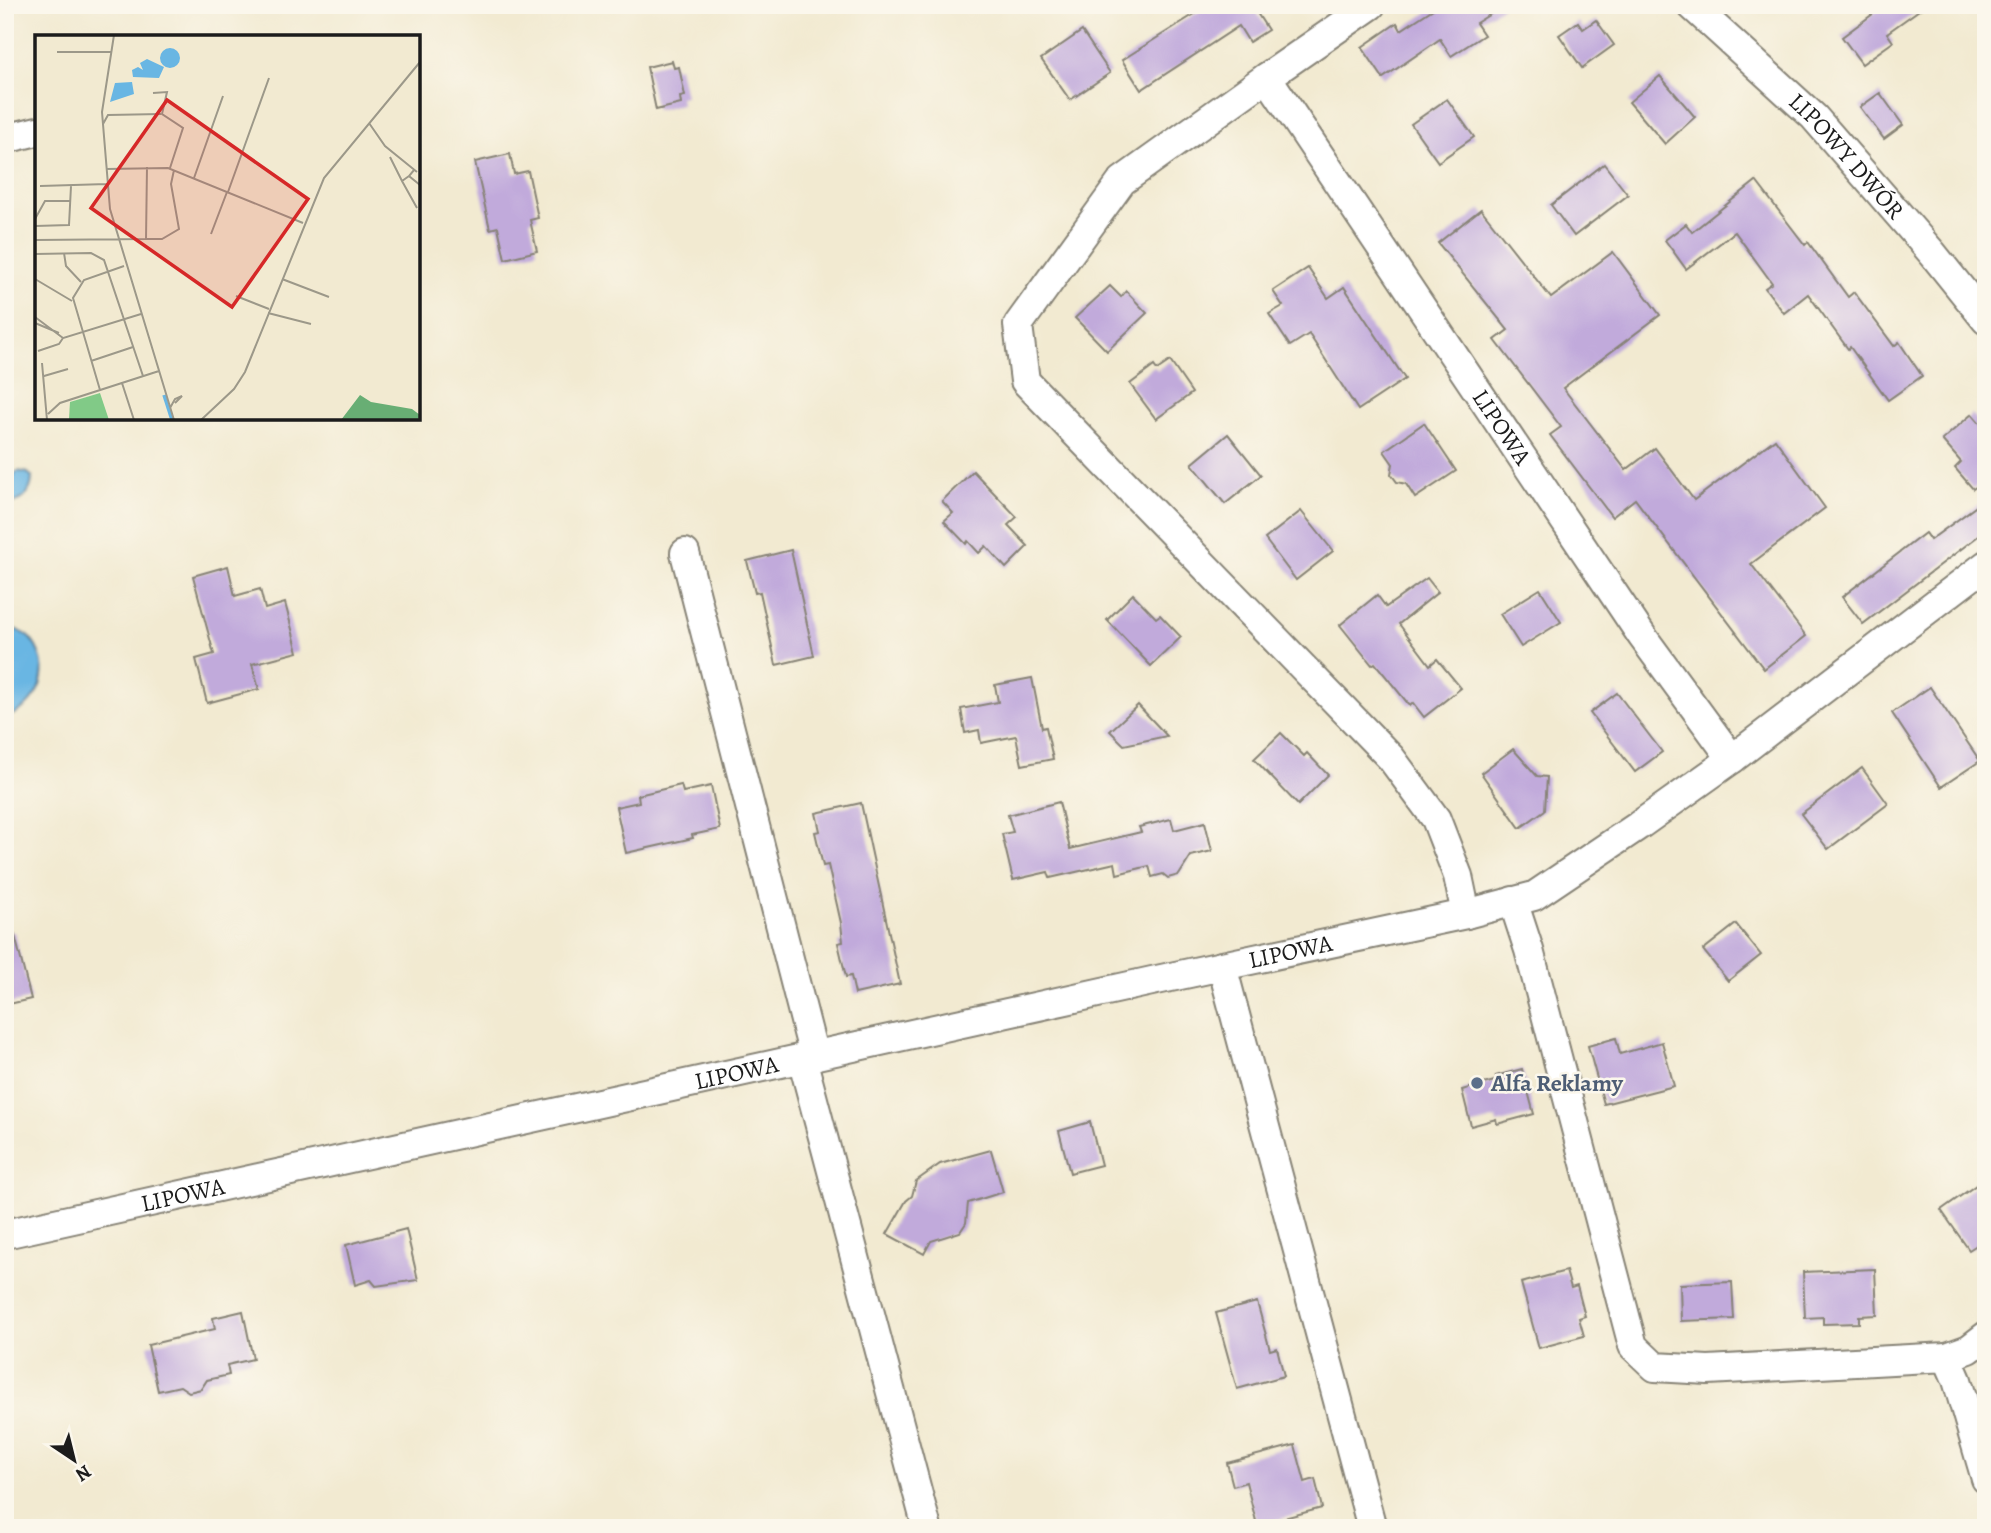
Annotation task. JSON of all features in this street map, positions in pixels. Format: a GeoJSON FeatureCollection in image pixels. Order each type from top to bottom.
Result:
{"type":"FeatureCollection","features":[{"type":"Feature","properties":{"kind":"street"},"geometry":{"type":"LineString","coordinates":[[1371,5],[1122,181],[1018,325],[1025,381],[1391,758],[1436,819],[1458,876],[1466,914]]}},
{"type":"Feature","properties":{"kind":"street","name":"LIPOWY DWÓR"},"geometry":{"type":"LineString","coordinates":[[1691,5],[1814,117],[1933,254],[1986,320]]}},
{"type":"Feature","properties":{"kind":"street","name":"LIPOWA"},"geometry":{"type":"LineString","coordinates":[[5,1234],[1466,914],[1534,895],[1732,759],[1642,636],[1267,77]]}},
{"type":"Feature","properties":{"kind":"street"},"geometry":{"type":"LineString","coordinates":[[5,139],[35,132]]}},
{"type":"Feature","properties":{"kind":"street"},"geometry":{"type":"LineString","coordinates":[[685,553],[927,1528]]}},
{"type":"Feature","properties":{"kind":"street"},"geometry":{"type":"LineString","coordinates":[[1732,759],[1986,565]]}},
{"type":"Feature","properties":{"kind":"street"},"geometry":{"type":"LineString","coordinates":[[1513,901],[1533,963],[1633,1346],[1655,1367],[1708,1370],[1947,1357],[1969,1349],[1986,1336]]}},
{"type":"Feature","properties":{"kind":"street"},"geometry":{"type":"LineString","coordinates":[[1222,966],[1372,1528]]}},
{"type":"Feature","properties":{"kind":"street"},"geometry":{"type":"LineString","coordinates":[[1947,1357],[1957,1380],[1986,1479]]}},
{"type":"Feature","properties":{"kind":"water"},"geometry":{"type":"Polygon","coordinates":[[[18,471],[28,473],[32,477],[30,488],[21,499],[6,506],[5,482],[18,471]]]}},
{"type":"Feature","properties":{"kind":"water"},"geometry":{"type":"Polygon","coordinates":[[[5,627],[27,635],[32,641],[39,653],[42,674],[37,693],[31,701],[15,714],[5,718],[5,627]]]}},
{"type":"Feature","properties":{"kind":"building"},"geometry":{"type":"Polygon","coordinates":[[[1209,5],[1269,5],[1257,13],[1268,30],[1249,42],[1239,26],[1141,90],[1122,60],[1209,5]]]}},
{"type":"Feature","properties":{"kind":"building"},"geometry":{"type":"Polygon","coordinates":[[[1439,5],[1505,5],[1476,23],[1484,35],[1451,56],[1440,39],[1383,78],[1362,47],[1397,23],[1401,30],[1439,5]]]}},
{"type":"Feature","properties":{"kind":"building"},"geometry":{"type":"Polygon","coordinates":[[[1885,5],[1926,5],[1887,33],[1893,42],[1862,64],[1842,37],[1885,5]]]}},
{"type":"Feature","properties":{"kind":"building"},"geometry":{"type":"Polygon","coordinates":[[[1596,20],[1614,45],[1582,68],[1559,35],[1578,22],[1583,29],[1596,20]]]}},
{"type":"Feature","properties":{"kind":"building"},"geometry":{"type":"Polygon","coordinates":[[[1082,31],[1110,73],[1070,100],[1041,59],[1082,31]]]}},
{"type":"Feature","properties":{"kind":"building"},"geometry":{"type":"Polygon","coordinates":[[[672,61],[674,68],[679,67],[685,96],[680,97],[681,104],[656,110],[647,67],[672,61]]]}},
{"type":"Feature","properties":{"kind":"building"},"geometry":{"type":"Polygon","coordinates":[[[1660,76],[1695,117],[1665,144],[1629,102],[1660,76]]]}},
{"type":"Feature","properties":{"kind":"building"},"geometry":{"type":"Polygon","coordinates":[[[1880,93],[1903,125],[1884,139],[1860,107],[1880,93]]]}},
{"type":"Feature","properties":{"kind":"building"},"geometry":{"type":"Polygon","coordinates":[[[1447,99],[1474,137],[1438,162],[1411,124],[1447,99]]]}},
{"type":"Feature","properties":{"kind":"building"},"geometry":{"type":"Polygon","coordinates":[[[510,154],[514,174],[528,171],[538,218],[530,220],[537,251],[505,259],[498,227],[490,229],[475,162],[510,154]]]}},
{"type":"Feature","properties":{"kind":"building"},"geometry":{"type":"Polygon","coordinates":[[[1604,164],[1628,195],[1574,236],[1551,205],[1604,164]]]}},
{"type":"Feature","properties":{"kind":"building"},"geometry":{"type":"Polygon","coordinates":[[[1756,181],[1805,245],[1808,242],[1848,297],[1854,292],[1894,346],[1899,342],[1922,376],[1888,400],[1808,294],[1784,313],[1765,288],[1772,283],[1735,232],[1686,269],[1665,240],[1686,224],[1692,232],[1756,181]]]}},
{"type":"Feature","properties":{"kind":"building"},"geometry":{"type":"Polygon","coordinates":[[[1481,209],[1551,298],[1613,252],[1660,315],[1563,388],[1626,470],[1655,448],[1694,500],[1775,439],[1825,508],[1751,564],[1806,636],[1764,669],[1635,499],[1612,517],[1550,435],[1561,427],[1495,340],[1508,330],[1438,243],[1481,209]]]}},
{"type":"Feature","properties":{"kind":"building"},"geometry":{"type":"Polygon","coordinates":[[[1308,268],[1328,298],[1344,287],[1405,379],[1358,410],[1309,334],[1290,346],[1269,314],[1283,306],[1273,291],[1308,268]]]}},
{"type":"Feature","properties":{"kind":"building"},"geometry":{"type":"Polygon","coordinates":[[[1110,286],[1121,297],[1126,291],[1147,313],[1107,351],[1075,318],[1110,286]]]}},
{"type":"Feature","properties":{"kind":"building"},"geometry":{"type":"Polygon","coordinates":[[[1170,361],[1192,393],[1156,419],[1130,384],[1154,366],[1157,370],[1170,361]]]}},
{"type":"Feature","properties":{"kind":"building"},"geometry":{"type":"Polygon","coordinates":[[[1972,414],[1986,430],[1986,491],[1980,484],[1973,489],[1955,468],[1961,462],[1942,440],[1972,414]]]}},
{"type":"Feature","properties":{"kind":"building"},"geometry":{"type":"Polygon","coordinates":[[[1424,423],[1456,471],[1415,498],[1406,484],[1397,482],[1391,474],[1393,464],[1384,451],[1424,423]]]}},
{"type":"Feature","properties":{"kind":"building"},"geometry":{"type":"Polygon","coordinates":[[[1228,434],[1261,475],[1225,504],[1192,464],[1228,434]]]}},
{"type":"Feature","properties":{"kind":"building"},"geometry":{"type":"Polygon","coordinates":[[[973,471],[1017,517],[1008,525],[1028,546],[1006,568],[986,546],[979,553],[968,541],[966,544],[944,521],[953,513],[942,501],[973,471]]]}},
{"type":"Feature","properties":{"kind":"building"},"geometry":{"type":"Polygon","coordinates":[[[1986,499],[1986,530],[1863,624],[1842,597],[1925,533],[1930,540],[1986,499]]]}},
{"type":"Feature","properties":{"kind":"building"},"geometry":{"type":"Polygon","coordinates":[[[1301,511],[1333,551],[1296,580],[1265,539],[1301,511]]]}},
{"type":"Feature","properties":{"kind":"building"},"geometry":{"type":"Polygon","coordinates":[[[791,550],[814,656],[776,665],[760,592],[755,593],[747,561],[791,550]]]}},
{"type":"Feature","properties":{"kind":"building"},"geometry":{"type":"Polygon","coordinates":[[[228,566],[235,596],[260,589],[265,609],[285,603],[298,652],[252,664],[259,689],[207,703],[196,659],[214,654],[193,576],[228,566]]]}},
{"type":"Feature","properties":{"kind":"building"},"geometry":{"type":"Polygon","coordinates":[[[1427,578],[1438,592],[1399,624],[1430,665],[1437,659],[1461,688],[1424,717],[1413,703],[1410,706],[1375,663],[1372,665],[1340,625],[1377,595],[1386,607],[1427,578]]]}},
{"type":"Feature","properties":{"kind":"building"},"geometry":{"type":"Polygon","coordinates":[[[1540,589],[1561,622],[1521,647],[1500,614],[1540,589]]]}},
{"type":"Feature","properties":{"kind":"building"},"geometry":{"type":"Polygon","coordinates":[[[1133,594],[1156,618],[1160,615],[1181,637],[1151,666],[1107,620],[1133,594]]]}},
{"type":"Feature","properties":{"kind":"building"},"geometry":{"type":"Polygon","coordinates":[[[1032,678],[1042,728],[1046,727],[1053,759],[1022,765],[1016,736],[981,743],[979,730],[965,733],[961,709],[998,702],[995,685],[1032,678]]]}},
{"type":"Feature","properties":{"kind":"building"},"geometry":{"type":"Polygon","coordinates":[[[1930,687],[1980,761],[1941,787],[1892,713],[1930,687]]]}},
{"type":"Feature","properties":{"kind":"building"},"geometry":{"type":"Polygon","coordinates":[[[1617,693],[1662,752],[1635,772],[1590,713],[1617,693]]]}},
{"type":"Feature","properties":{"kind":"building"},"geometry":{"type":"Polygon","coordinates":[[[1138,705],[1167,736],[1124,745],[1110,731],[1138,705]]]}},
{"type":"Feature","properties":{"kind":"building"},"geometry":{"type":"Polygon","coordinates":[[[1281,733],[1304,756],[1307,753],[1328,775],[1298,805],[1254,759],[1281,733]]]}},
{"type":"Feature","properties":{"kind":"building"},"geometry":{"type":"Polygon","coordinates":[[[1513,749],[1537,776],[1547,777],[1545,810],[1520,828],[1481,773],[1513,749]]]}},
{"type":"Feature","properties":{"kind":"building"},"geometry":{"type":"Polygon","coordinates":[[[1862,768],[1888,804],[1828,849],[1801,814],[1862,768]]]}},
{"type":"Feature","properties":{"kind":"building"},"geometry":{"type":"Polygon","coordinates":[[[681,785],[683,792],[711,786],[720,829],[626,853],[616,807],[639,802],[638,795],[681,785]]]}},
{"type":"Feature","properties":{"kind":"building"},"geometry":{"type":"Polygon","coordinates":[[[1059,802],[1070,849],[1141,832],[1139,827],[1171,819],[1174,830],[1205,822],[1212,851],[1191,856],[1179,875],[1168,878],[1163,874],[1152,877],[1149,866],[1117,874],[1115,863],[1050,878],[1048,872],[1013,880],[1002,834],[1013,832],[1008,815],[1059,802]]]}},
{"type":"Feature","properties":{"kind":"building"},"geometry":{"type":"Polygon","coordinates":[[[861,803],[900,984],[855,994],[851,976],[846,977],[838,943],[843,942],[841,923],[828,865],[823,866],[815,832],[820,831],[816,813],[861,803]]]}},
{"type":"Feature","properties":{"kind":"building"},"geometry":{"type":"Polygon","coordinates":[[[1736,924],[1761,955],[1728,981],[1703,950],[1736,924]]]}},
{"type":"Feature","properties":{"kind":"building"},"geometry":{"type":"Polygon","coordinates":[[[14,932],[31,999],[5,1005],[5,933],[14,932]]]}},
{"type":"Feature","properties":{"kind":"building"},"geometry":{"type":"Polygon","coordinates":[[[1616,1038],[1620,1054],[1662,1042],[1674,1086],[1604,1104],[1588,1046],[1616,1038]]]}},
{"type":"Feature","properties":{"kind":"building"},"geometry":{"type":"Polygon","coordinates":[[[1522,1069],[1534,1114],[1497,1124],[1496,1119],[1471,1126],[1462,1090],[1498,1080],[1496,1076],[1522,1069]]]}},
{"type":"Feature","properties":{"kind":"building"},"geometry":{"type":"Polygon","coordinates":[[[1090,1122],[1101,1165],[1070,1173],[1059,1131],[1090,1122]]]}},
{"type":"Feature","properties":{"kind":"building"},"geometry":{"type":"Polygon","coordinates":[[[991,1150],[1003,1192],[968,1203],[966,1223],[960,1232],[931,1241],[924,1254],[887,1234],[906,1201],[912,1196],[916,1181],[940,1164],[991,1150]]]}},
{"type":"Feature","properties":{"kind":"building"},"geometry":{"type":"Polygon","coordinates":[[[1986,1178],[1986,1239],[1969,1250],[1941,1210],[1986,1178]]]}},
{"type":"Feature","properties":{"kind":"building"},"geometry":{"type":"Polygon","coordinates":[[[406,1229],[418,1280],[376,1286],[371,1280],[355,1285],[346,1245],[406,1229]]]}},
{"type":"Feature","properties":{"kind":"building"},"geometry":{"type":"Polygon","coordinates":[[[1875,1269],[1877,1315],[1859,1316],[1859,1323],[1823,1324],[1823,1317],[1805,1318],[1803,1272],[1875,1269]]]}},
{"type":"Feature","properties":{"kind":"building"},"geometry":{"type":"Polygon","coordinates":[[[1566,1271],[1571,1288],[1577,1286],[1585,1316],[1579,1318],[1584,1336],[1539,1348],[1521,1283],[1566,1271]]]}},
{"type":"Feature","properties":{"kind":"building"},"geometry":{"type":"Polygon","coordinates":[[[1732,1282],[1734,1319],[1681,1321],[1680,1284],[1732,1282]]]}},
{"type":"Feature","properties":{"kind":"building"},"geometry":{"type":"Polygon","coordinates":[[[1257,1302],[1270,1350],[1277,1348],[1284,1376],[1237,1389],[1216,1313],[1257,1302]]]}},
{"type":"Feature","properties":{"kind":"building"},"geometry":{"type":"Polygon","coordinates":[[[243,1311],[253,1359],[227,1365],[229,1375],[207,1380],[201,1389],[189,1392],[180,1386],[158,1391],[148,1345],[215,1329],[213,1318],[243,1311]]]}},
{"type":"Feature","properties":{"kind":"building"},"geometry":{"type":"Polygon","coordinates":[[[1295,1445],[1305,1482],[1315,1479],[1322,1508],[1257,1525],[1246,1482],[1233,1486],[1227,1463],[1295,1445]]]}},
{"type":"Feature","properties":{"kind":"place","name":"Alfa Reklamy"},"geometry":{"type":"Point","coordinates":[1477,1083]}}]}
